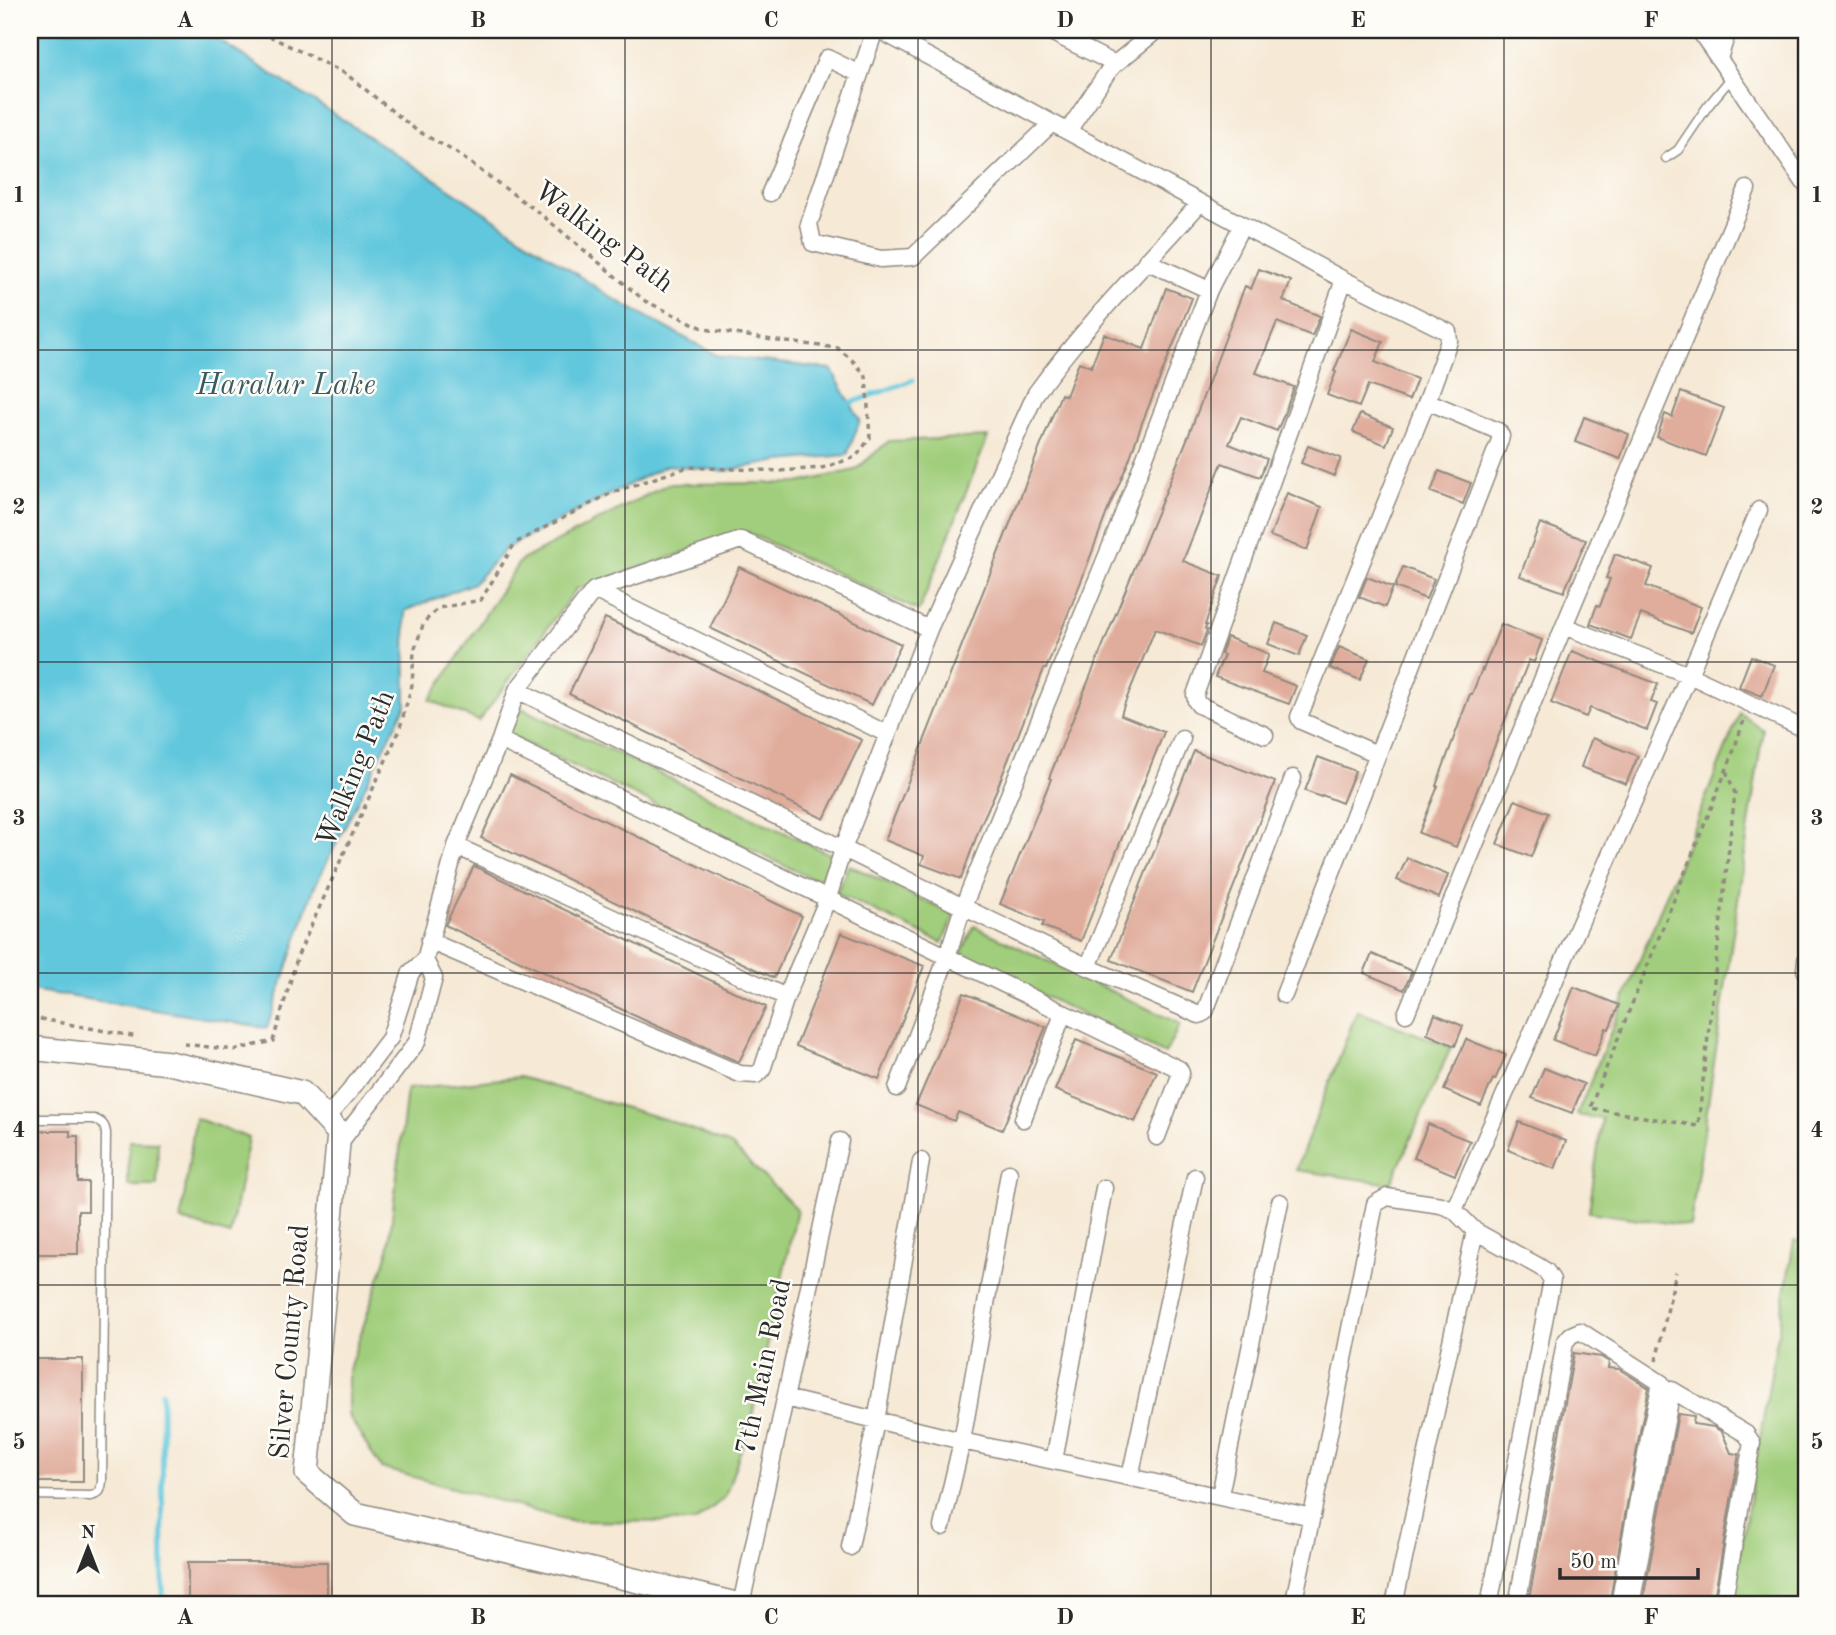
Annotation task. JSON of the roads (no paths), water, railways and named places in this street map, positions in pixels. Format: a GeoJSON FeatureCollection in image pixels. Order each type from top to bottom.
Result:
{"type":"FeatureCollection","features":[{"type":"Feature","properties":{"kind":"street"},"geometry":{"type":"LineString","coordinates":[[1052,123],[913,257],[881,260],[813,243],[809,224],[877,30],[1068,131],[1344,280],[1448,332],[1449,341],[1427,401],[1299,716],[1301,721],[1377,754]]}},
{"type":"Feature","properties":{"kind":"street"},"geometry":{"type":"LineString","coordinates":[[1046,30],[1115,64]]}},
{"type":"Feature","properties":{"kind":"street"},"geometry":{"type":"LineString","coordinates":[[1068,131],[1115,64],[1157,30]]}},
{"type":"Feature","properties":{"kind":"street"},"geometry":{"type":"LineString","coordinates":[[1699,30],[1806,185]]}},
{"type":"Feature","properties":{"kind":"street"},"geometry":{"type":"LineString","coordinates":[[1719,59],[1728,30]]}},
{"type":"Feature","properties":{"kind":"street"},"geometry":{"type":"LineString","coordinates":[[770,193],[827,58],[860,74]]}},
{"type":"Feature","properties":{"kind":"street"},"geometry":{"type":"LineString","coordinates":[[1406,1013],[1746,188]]}},
{"type":"Feature","properties":{"kind":"street"},"geometry":{"type":"LineString","coordinates":[[429,941],[740,1074],[756,1075],[762,1070],[786,997],[828,898],[843,849],[929,629],[1036,393],[1146,261],[1200,203]]}},
{"type":"Feature","properties":{"kind":"street"},"geometry":{"type":"LineString","coordinates":[[897,1088],[963,907],[1112,542],[1209,290],[1242,225]]}},
{"type":"Feature","properties":{"kind":"street"},"geometry":{"type":"LineString","coordinates":[[1146,261],[1209,290]]}},
{"type":"Feature","properties":{"kind":"street"},"geometry":{"type":"LineString","coordinates":[[1265,735],[1199,705],[1195,695],[1344,280]]}},
{"type":"Feature","properties":{"kind":"street"},"geometry":{"type":"LineString","coordinates":[[1284,995],[1501,436],[1498,431],[1427,401]]}},
{"type":"Feature","properties":{"kind":"street"},"geometry":{"type":"LineString","coordinates":[[1454,1210],[1759,509]]}},
{"type":"Feature","properties":{"kind":"street"},"geometry":{"type":"LineString","coordinates":[[326,1118],[390,1038],[411,972],[425,960],[456,845],[500,740],[517,690],[594,590],[741,540],[929,629]]}},
{"type":"Feature","properties":{"kind":"street"},"geometry":{"type":"LineString","coordinates":[[594,590],[887,734]]}},
{"type":"Feature","properties":{"kind":"street"},"geometry":{"type":"LineString","coordinates":[[1564,626],[1689,675],[1750,705],[1806,728]]}},
{"type":"Feature","properties":{"kind":"street"},"geometry":{"type":"LineString","coordinates":[[517,690],[1088,967],[1195,1014],[1205,1012],[1293,779]]}},
{"type":"Feature","properties":{"kind":"street"},"geometry":{"type":"LineString","coordinates":[[1088,967],[1182,739]]}},
{"type":"Feature","properties":{"kind":"street"},"geometry":{"type":"LineString","coordinates":[[500,740],[1180,1070],[1157,1137]]}},
{"type":"Feature","properties":{"kind":"street"},"geometry":{"type":"LineString","coordinates":[[456,845],[786,997]]}},
{"type":"Feature","properties":{"kind":"street"},"geometry":{"type":"LineString","coordinates":[[338,1145],[417,1042],[434,978],[425,960]]}},
{"type":"Feature","properties":{"kind":"street"},"geometry":{"type":"LineString","coordinates":[[1023,1119],[1063,1014]]}},
{"type":"Feature","properties":{"kind":"street","name":"Silver County Road"},"geometry":{"type":"LineString","coordinates":[[30,1048],[169,1063],[302,1093],[339,1133],[307,1472],[355,1514],[740,1605]]}},
{"type":"Feature","properties":{"kind":"street","name":"7th Main Road"},"geometry":{"type":"LineString","coordinates":[[740,1605],[840,1140]]}},
{"type":"Feature","properties":{"kind":"street"},"geometry":{"type":"LineString","coordinates":[[850,1548],[876,1421],[921,1161]]}},
{"type":"Feature","properties":{"kind":"street"},"geometry":{"type":"LineString","coordinates":[[942,1527],[962,1441],[1009,1173]]}},
{"type":"Feature","properties":{"kind":"street"},"geometry":{"type":"LineString","coordinates":[[1130,1477],[1195,1177]]}},
{"type":"Feature","properties":{"kind":"street"},"geometry":{"type":"LineString","coordinates":[[1054,1461],[1104,1188]]}},
{"type":"Feature","properties":{"kind":"street"},"geometry":{"type":"LineString","coordinates":[[1293,1605],[1375,1204],[1387,1197],[1441,1205],[1454,1210],[1475,1231],[1538,1266],[1552,1280],[1489,1605]]}},
{"type":"Feature","properties":{"kind":"street"},"geometry":{"type":"LineString","coordinates":[[1220,1496],[1280,1202]]}},
{"type":"Feature","properties":{"kind":"street"},"geometry":{"type":"LineString","coordinates":[[1394,1605],[1475,1231]]}},
{"type":"Feature","properties":{"kind":"street"},"geometry":{"type":"LineString","coordinates":[[1517,1605],[1564,1342],[1580,1331],[1661,1384],[1619,1605]]}},
{"type":"Feature","properties":{"kind":"street"},"geometry":{"type":"LineString","coordinates":[[1631,1605],[1672,1390],[1746,1434],[1752,1443],[1723,1605]]}},
{"type":"Feature","properties":{"kind":"street"},"geometry":{"type":"LineString","coordinates":[[785,1398],[962,1441],[1312,1517]]}},
{"type":"Feature","properties":{"kind":"lane"},"geometry":{"type":"LineString","coordinates":[[1666,158],[1678,150],[1707,107],[1732,77]]}},
{"type":"Feature","properties":{"kind":"lane"},"geometry":{"type":"LineString","coordinates":[[30,1119],[94,1119],[101,1121],[107,1133],[102,1481],[100,1490],[91,1496],[30,1495]]}},
{"type":"Feature","properties":{"kind":"water","name":"Haralur Lake"},"geometry":{"type":"Polygon","coordinates":[[[30,30],[203,30],[441,183],[612,298],[718,356],[831,369],[860,420],[847,455],[779,461],[725,471],[667,465],[506,548],[474,583],[405,611],[406,705],[314,888],[267,1028],[30,990],[30,30]]]}},
{"type":"Feature","properties":{"kind":"waterway"},"geometry":{"type":"LineString","coordinates":[[846,405],[913,380]]}},
{"type":"Feature","properties":{"kind":"waterway"},"geometry":{"type":"LineString","coordinates":[[162,1392],[163,1605]]}}]}
